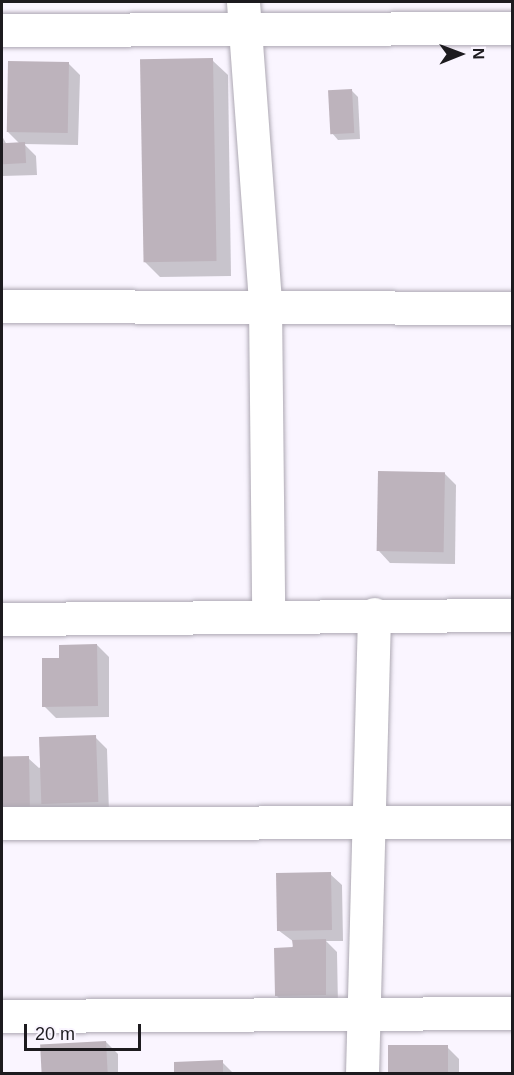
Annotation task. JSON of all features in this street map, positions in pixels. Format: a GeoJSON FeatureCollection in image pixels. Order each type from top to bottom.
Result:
{"type":"FeatureCollection","features":[{"type":"Feature","properties":{"kind":"street"},"geometry":{"type":"LineString","coordinates":[[2,30],[244,17],[513,28]]}},
{"type":"Feature","properties":{"kind":"street"},"geometry":{"type":"LineString","coordinates":[[244,17],[265,305],[268,617]]}},
{"type":"Feature","properties":{"kind":"street"},"geometry":{"type":"LineString","coordinates":[[2,306],[265,305],[513,308]]}},
{"type":"Feature","properties":{"kind":"street"},"geometry":{"type":"LineString","coordinates":[[362,1074],[371,821],[374,614]]}},
{"type":"Feature","properties":{"kind":"street"},"geometry":{"type":"LineString","coordinates":[[2,619],[374,614],[513,615]]}},
{"type":"Feature","properties":{"kind":"street"},"geometry":{"type":"LineString","coordinates":[[2,823],[513,822]]}},
{"type":"Feature","properties":{"kind":"street"},"geometry":{"type":"LineString","coordinates":[[2,1016],[363,1012],[513,1013]]}},
{"type":"Feature","properties":{"kind":"building"},"geometry":{"type":"Polygon","coordinates":[[[213,58],[217,261],[144,262],[140,59],[213,58]]]}},
{"type":"Feature","properties":{"kind":"building"},"geometry":{"type":"Polygon","coordinates":[[[8,61],[69,62],[68,133],[7,132],[8,61]]]}},
{"type":"Feature","properties":{"kind":"building"},"geometry":{"type":"Polygon","coordinates":[[[352,89],[354,133],[330,134],[328,90],[352,89]]]}},
{"type":"Feature","properties":{"kind":"building"},"geometry":{"type":"Polygon","coordinates":[[[25,142],[26,163],[3,164],[2,143],[25,142]]]}},
{"type":"Feature","properties":{"kind":"building"},"geometry":{"type":"Polygon","coordinates":[[[378,471],[445,472],[444,552],[377,551],[378,471]]]}},
{"type":"Feature","properties":{"kind":"building"},"geometry":{"type":"Polygon","coordinates":[[[97,644],[98,706],[42,707],[42,658],[59,658],[59,645],[97,644]]]}},
{"type":"Feature","properties":{"kind":"building"},"geometry":{"type":"Polygon","coordinates":[[[96,735],[98,802],[41,804],[39,737],[96,735]]]}},
{"type":"Feature","properties":{"kind":"building"},"geometry":{"type":"Polygon","coordinates":[[[2,756],[29,756],[30,811],[3,811],[2,756]]]}},
{"type":"Feature","properties":{"kind":"building"},"geometry":{"type":"Polygon","coordinates":[[[331,872],[332,930],[277,931],[276,873],[331,872]]]}},
{"type":"Feature","properties":{"kind":"building"},"geometry":{"type":"Polygon","coordinates":[[[326,939],[326,995],[275,996],[274,948],[293,947],[292,940],[326,939]]]}},
{"type":"Feature","properties":{"kind":"building"},"geometry":{"type":"Polygon","coordinates":[[[106,1041],[108,1074],[42,1074],[40,1044],[106,1041]]]}},
{"type":"Feature","properties":{"kind":"building"},"geometry":{"type":"Polygon","coordinates":[[[388,1045],[448,1045],[448,1074],[388,1074],[388,1045]]]}},
{"type":"Feature","properties":{"kind":"building"},"geometry":{"type":"Polygon","coordinates":[[[223,1060],[223,1074],[174,1074],[174,1062],[223,1060]]]}}]}
